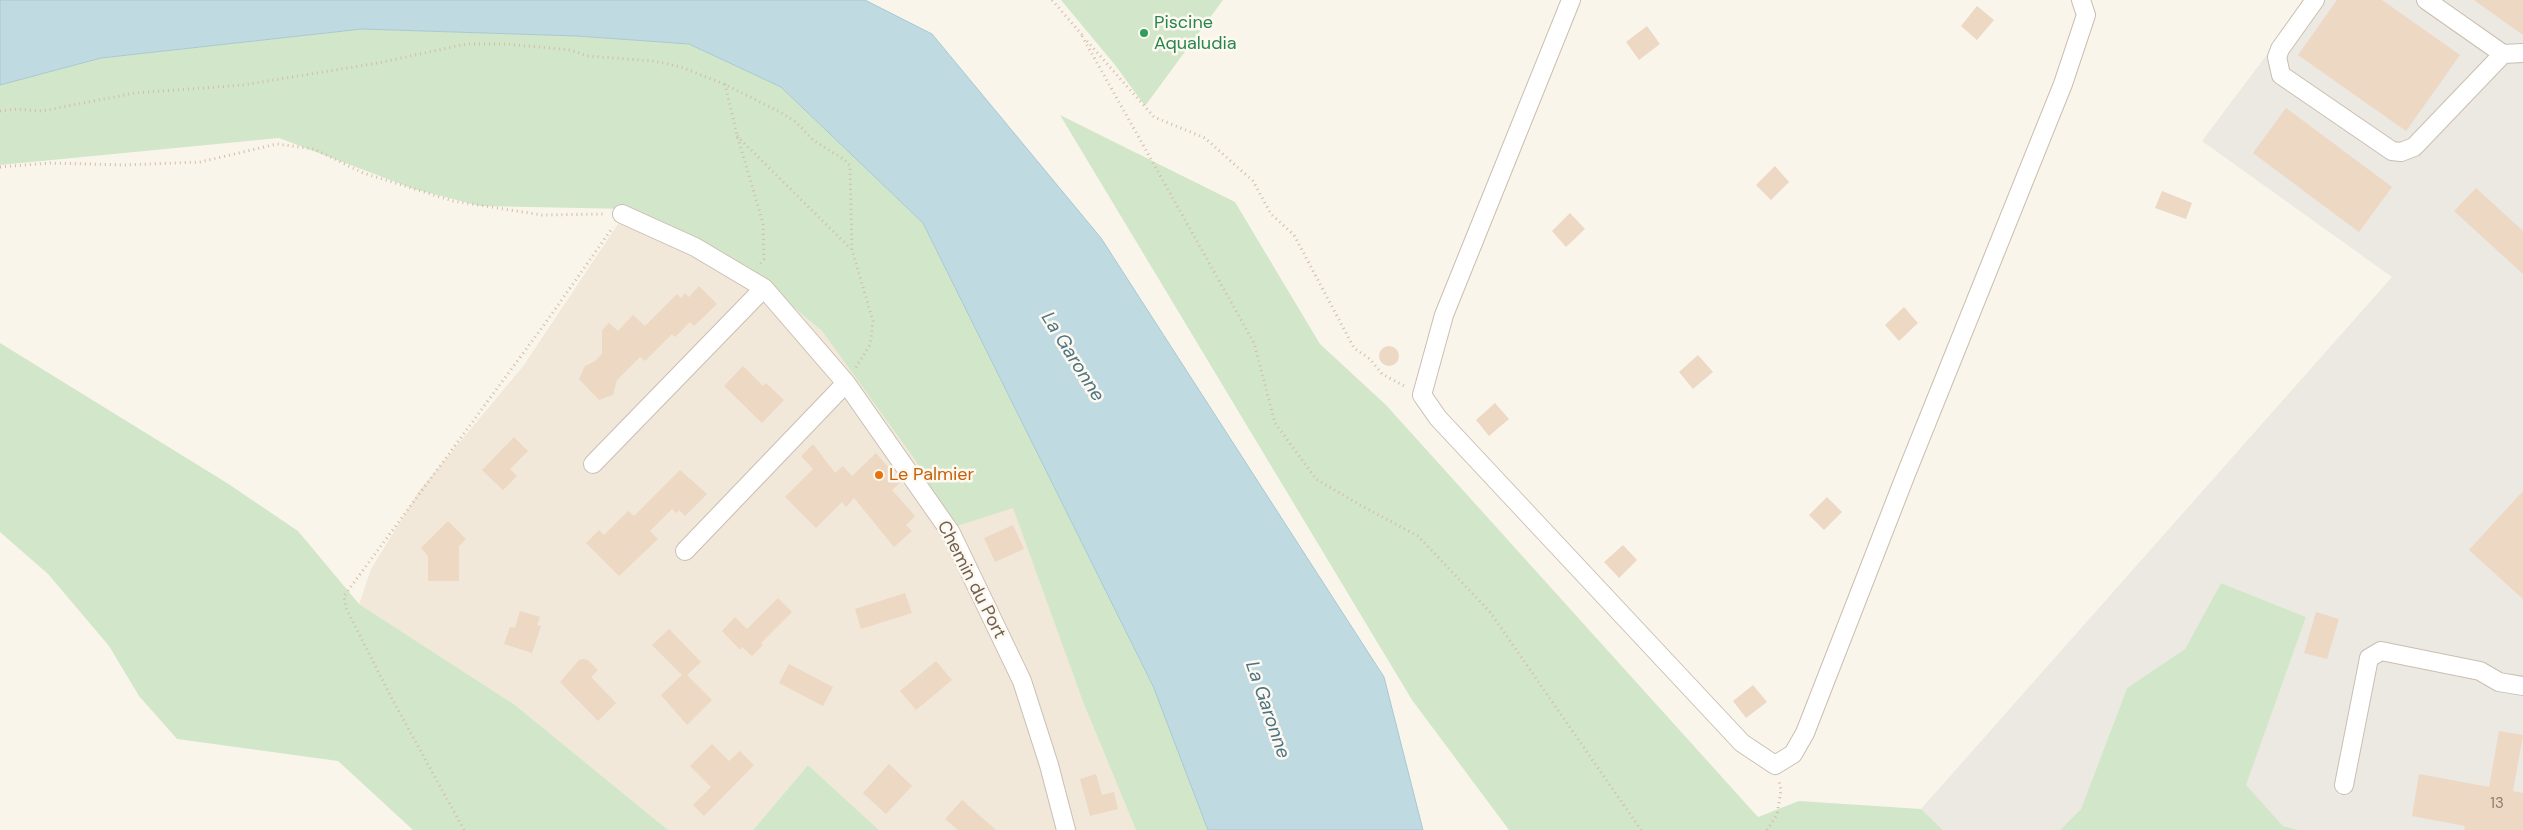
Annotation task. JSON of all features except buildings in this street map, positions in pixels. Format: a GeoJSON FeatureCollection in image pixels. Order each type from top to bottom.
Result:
{"type":"FeatureCollection","features":[{"type":"Feature","properties":{"kind":"street"},"geometry":{"type":"LineString","coordinates":[[1571,0],[1444,315],[1422,395],[1438,418],[1742,743],[1775,765],[1793,754],[1805,732],[1906,474],[2063,84],[2086,15],[2081,0]]}},
{"type":"Feature","properties":{"kind":"street"},"geometry":{"type":"LineString","coordinates":[[2315,0],[2280,49],[2278,57],[2281,75],[2392,151],[2401,152],[2414,148],[2503,54]]}},
{"type":"Feature","properties":{"kind":"street"},"geometry":{"type":"LineString","coordinates":[[2426,0],[2503,54],[2523,54]]}},
{"type":"Feature","properties":{"kind":"street","name":"Chemin du Port"},"geometry":{"type":"LineString","coordinates":[[622,214],[695,247],[757,284],[846,383],[955,541],[1022,681],[1049,765],[1066,830]]}},
{"type":"Feature","properties":{"kind":"street"},"geometry":{"type":"LineString","coordinates":[[593,464],[757,284]]}},
{"type":"Feature","properties":{"kind":"street"},"geometry":{"type":"LineString","coordinates":[[685,551],[846,383]]}},
{"type":"Feature","properties":{"kind":"street"},"geometry":{"type":"LineString","coordinates":[[2344,785],[2369,658],[2381,651],[2480,671],[2499,682],[2523,686]]}},
{"type":"Feature","properties":{"kind":"path"},"geometry":{"type":"LineString","coordinates":[[1052,0],[1154,117],[1205,138],[1253,181],[1271,214],[1294,235],[1354,348],[1370,359],[1382,374],[1422,395]]}},
{"type":"Feature","properties":{"kind":"path"},"geometry":{"type":"LineString","coordinates":[[1082,36],[1254,343],[1275,423],[1316,478],[1360,505],[1418,536],[1490,612],[1641,830]]}},
{"type":"Feature","properties":{"kind":"path"},"geometry":{"type":"LineString","coordinates":[[0,111],[16,109],[42,111],[135,93],[243,85],[378,62],[466,44],[506,44],[571,50],[596,57],[654,61],[681,66],[724,84],[796,122],[813,140],[845,160],[850,166],[852,250],[873,321],[870,345],[846,383]]}},
{"type":"Feature","properties":{"kind":"path"},"geometry":{"type":"LineString","coordinates":[[724,84],[763,223],[764,259],[757,284]]}},
{"type":"Feature","properties":{"kind":"path"},"geometry":{"type":"LineString","coordinates":[[737,135],[852,250]]}},
{"type":"Feature","properties":{"kind":"path"},"geometry":{"type":"LineString","coordinates":[[0,168],[50,163],[125,165],[200,162],[277,144],[314,149],[363,173],[453,201],[542,215],[622,214]]}},
{"type":"Feature","properties":{"kind":"path"},"geometry":{"type":"LineString","coordinates":[[464,830],[386,688],[346,608],[344,596],[544,325],[622,214]]}},
{"type":"Feature","properties":{"kind":"path"},"geometry":{"type":"LineString","coordinates":[[1767,830],[1777,815],[1781,790],[1775,765]]}},
{"type":"Feature","properties":{"kind":"shaded area"},"geometry":{"type":"Polygon","coordinates":[[[2308,0],[2523,0],[2523,830],[2298,830],[2283,826],[2245,785],[2306,617],[2221,583],[2185,649],[2127,688],[2081,809],[2060,830],[1943,830],[1921,809],[2392,277],[2202,141],[2308,0]]]}},
{"type":"Feature","properties":{"kind":"shaded area"},"geometry":{"type":"Polygon","coordinates":[[[628,209],[744,266],[822,331],[915,460],[954,527],[1013,507],[1083,702],[1136,830],[879,830],[808,765],[753,830],[668,830],[515,705],[359,604],[371,569],[419,491],[524,365],[628,209]]]}},
{"type":"Feature","properties":{"kind":"green space","name":"Piscine Aqualudia"},"geometry":{"type":"Polygon","coordinates":[[[1061,0],[1223,0],[1145,106],[1115,65],[1061,0]]]}},
{"type":"Feature","properties":{"kind":"green space"},"geometry":{"type":"Polygon","coordinates":[[[362,29],[577,36],[689,44],[781,87],[923,223],[1153,686],[1208,830],[1136,830],[1083,702],[1013,508],[954,527],[915,460],[822,331],[744,266],[628,209],[480,206],[414,189],[279,138],[0,165],[0,85],[101,58],[362,29]]]}},
{"type":"Feature","properties":{"kind":"green space"},"geometry":{"type":"Polygon","coordinates":[[[1060,115],[1235,202],[1320,344],[1386,405],[1758,817],[1799,801],[1921,809],[1943,830],[1509,830],[1412,700],[1060,115]]]}},
{"type":"Feature","properties":{"kind":"green space"},"geometry":{"type":"Polygon","coordinates":[[[0,343],[227,483],[298,531],[359,604],[515,705],[668,830],[413,830],[338,761],[177,739],[139,696],[109,646],[48,574],[0,532],[0,343]]]}},
{"type":"Feature","properties":{"kind":"green space"},"geometry":{"type":"Polygon","coordinates":[[[2221,583],[2306,617],[2246,785],[2283,826],[2298,830],[2060,830],[2081,809],[2127,688],[2185,649],[2221,583]]]}},
{"type":"Feature","properties":{"kind":"green space"},"geometry":{"type":"Polygon","coordinates":[[[808,765],[879,830],[753,830],[808,765]]]}},
{"type":"Feature","properties":{"kind":"water","name":"La Garonne"},"geometry":{"type":"Polygon","coordinates":[[[0,0],[865,0],[932,34],[1101,238],[1384,677],[1423,830],[1208,830],[1153,686],[923,223],[781,87],[689,44],[577,36],[362,29],[101,58],[0,85],[0,0]]]}},
{"type":"Feature","properties":{"kind":"place","name":"Piscine Aqualudia"},"geometry":{"type":"Point","coordinates":[1144,33]}},
{"type":"Feature","properties":{"kind":"place","name":"Le Palmier"},"geometry":{"type":"Point","coordinates":[879,475]}}]}
